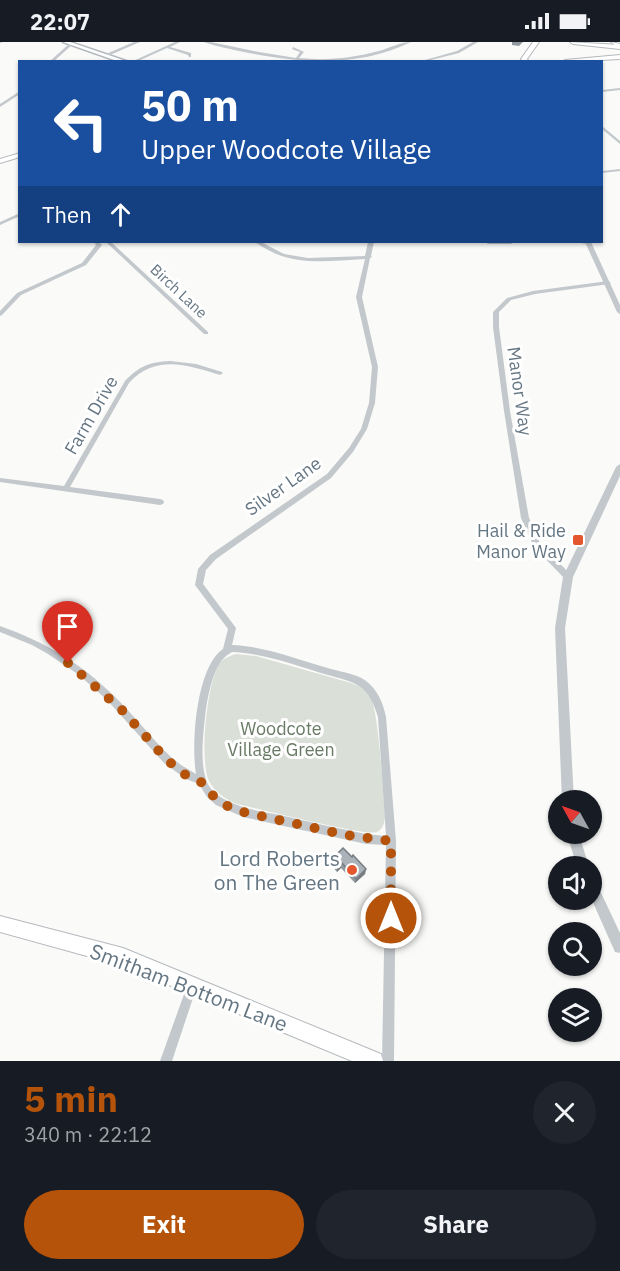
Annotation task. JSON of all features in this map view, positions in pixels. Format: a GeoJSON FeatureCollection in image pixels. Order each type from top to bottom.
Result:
{"type":"FeatureCollection","features":[{"type":"Feature","properties":{"kind":"main road"},"geometry":{"type":"LineString","coordinates":[[67,42],[122,60]]}},
{"type":"Feature","properties":{"kind":"main road"},"geometry":{"type":"LineString","coordinates":[[526,59],[536,42]]}},
{"type":"Feature","properties":{"kind":"main road"},"geometry":{"type":"LineString","coordinates":[[573,42],[620,47]]}},
{"type":"Feature","properties":{"kind":"main road"},"geometry":{"type":"LineString","coordinates":[[614,42],[620,47]]}},
{"type":"Feature","properties":{"kind":"main road"},"geometry":{"type":"LineString","coordinates":[[588,60],[620,57]]}},
{"type":"Feature","properties":{"kind":"main road"},"geometry":{"type":"LineString","coordinates":[[2,160],[18,156]]}},
{"type":"Feature","properties":{"kind":"main road","name":"Smitham Bottom Lane"},"geometry":{"type":"LineString","coordinates":[[0,924],[123,957],[374,1061]]}},
{"type":"Feature","properties":{"kind":"street"},"geometry":{"type":"LineString","coordinates":[[52,60],[67,42]]}},
{"type":"Feature","properties":{"kind":"street"},"geometry":{"type":"LineString","coordinates":[[108,54],[138,42]]}},
{"type":"Feature","properties":{"kind":"street"},"geometry":{"type":"LineString","coordinates":[[137,60],[178,42]]}},
{"type":"Feature","properties":{"kind":"street"},"geometry":{"type":"LineString","coordinates":[[206,42],[297,59],[349,60],[380,53],[409,42]]}},
{"type":"Feature","properties":{"kind":"street"},"geometry":{"type":"LineString","coordinates":[[427,60],[458,52],[476,42]]}},
{"type":"Feature","properties":{"kind":"street"},"geometry":{"type":"LineString","coordinates":[[166,47],[190,56]]}},
{"type":"Feature","properties":{"kind":"street"},"geometry":{"type":"LineString","coordinates":[[293,48],[302,52],[297,59]]}},
{"type":"Feature","properties":{"kind":"street"},"geometry":{"type":"LineString","coordinates":[[603,91],[620,89]]}},
{"type":"Feature","properties":{"kind":"street"},"geometry":{"type":"LineString","coordinates":[[0,106],[18,93]]}},
{"type":"Feature","properties":{"kind":"street"},"geometry":{"type":"LineString","coordinates":[[603,128],[620,143]]}},
{"type":"Feature","properties":{"kind":"street"},"geometry":{"type":"LineString","coordinates":[[603,172],[620,170]]}},
{"type":"Feature","properties":{"kind":"street"},"geometry":{"type":"LineString","coordinates":[[0,224],[18,215]]}},
{"type":"Feature","properties":{"kind":"street"},"geometry":{"type":"LineString","coordinates":[[0,314],[19,294],[84,264],[99,245],[98,243]]}},
{"type":"Feature","properties":{"kind":"street","name":"Birch Lane"},"geometry":{"type":"LineString","coordinates":[[110,243],[206,333]]}},
{"type":"Feature","properties":{"kind":"street"},"geometry":{"type":"LineString","coordinates":[[260,243],[282,255],[308,260],[369,257],[371,243]]}},
{"type":"Feature","properties":{"kind":"street"},"geometry":{"type":"LineString","coordinates":[[588,243],[620,312]]}},
{"type":"Feature","properties":{"kind":"street","name":"Silver Lane"},"geometry":{"type":"LineString","coordinates":[[227,650],[232,628],[199,585],[202,569],[228,544],[329,476],[351,450],[368,418],[374,389],[375,367],[359,297],[369,257]]}},
{"type":"Feature","properties":{"kind":"street","name":"Manor Way"},"geometry":{"type":"LineString","coordinates":[[568,577],[537,544],[525,518],[507,411],[496,312],[509,299],[535,292],[608,283]]}},
{"type":"Feature","properties":{"kind":"street","name":"Farm Drive"},"geometry":{"type":"LineString","coordinates":[[66,488],[127,382],[136,371],[159,363],[198,366],[219,373]]}},
{"type":"Feature","properties":{"kind":"street"},"geometry":{"type":"LineString","coordinates":[[567,790],[560,628],[568,577],[620,467]]}},
{"type":"Feature","properties":{"kind":"street"},"geometry":{"type":"LineString","coordinates":[[0,480],[160,502]]}},
{"type":"Feature","properties":{"kind":"street"},"geometry":{"type":"LineString","coordinates":[[0,629],[29,639],[58,656],[96,685],[174,767],[201,782],[214,798],[243,812],[366,839],[391,841]]}},
{"type":"Feature","properties":{"kind":"street"},"geometry":{"type":"LineString","coordinates":[[201,782],[197,755],[198,730],[211,668],[227,650],[240,648],[359,681],[371,690],[377,699],[382,717],[391,841],[388,1061]]}},
{"type":"Feature","properties":{"kind":"street"},"geometry":{"type":"LineString","coordinates":[[602,908],[620,947]]}},
{"type":"Feature","properties":{"kind":"street"},"geometry":{"type":"LineString","coordinates":[[166,1061],[192,986]]}},
{"type":"Feature","properties":{"kind":"green space","name":"Woodcote Village Green"},"geometry":{"type":"Polygon","coordinates":[[[236,654],[256,656],[351,683],[362,688],[370,696],[376,718],[385,816],[383,825],[377,832],[354,830],[237,804],[214,789],[206,771],[205,757],[208,703],[215,672],[220,663],[225,658],[236,654]]]}},
{"type":"Feature","properties":{"kind":"building","name":"Lord Roberts on The Green"},"geometry":{"type":"Polygon","coordinates":[[[343,848],[366,869],[356,879],[342,863],[337,867],[331,860],[343,848]]]}},
{"type":"Feature","properties":{"kind":"place","name":"Hail & Ride Manor Way"},"geometry":{"type":"Point","coordinates":[578,540]}},
{"type":"Feature","properties":{"kind":"place","name":"Lord Roberts on The Green"},"geometry":{"type":"Point","coordinates":[352,870]}},
{"type":"Feature","properties":{"kind":"route"},"geometry":{"type":"LineString","coordinates":[[68,663],[121,709],[179,771],[201,782],[214,798],[225,805],[243,812],[346,835],[391,841],[391,918]]}}]}
